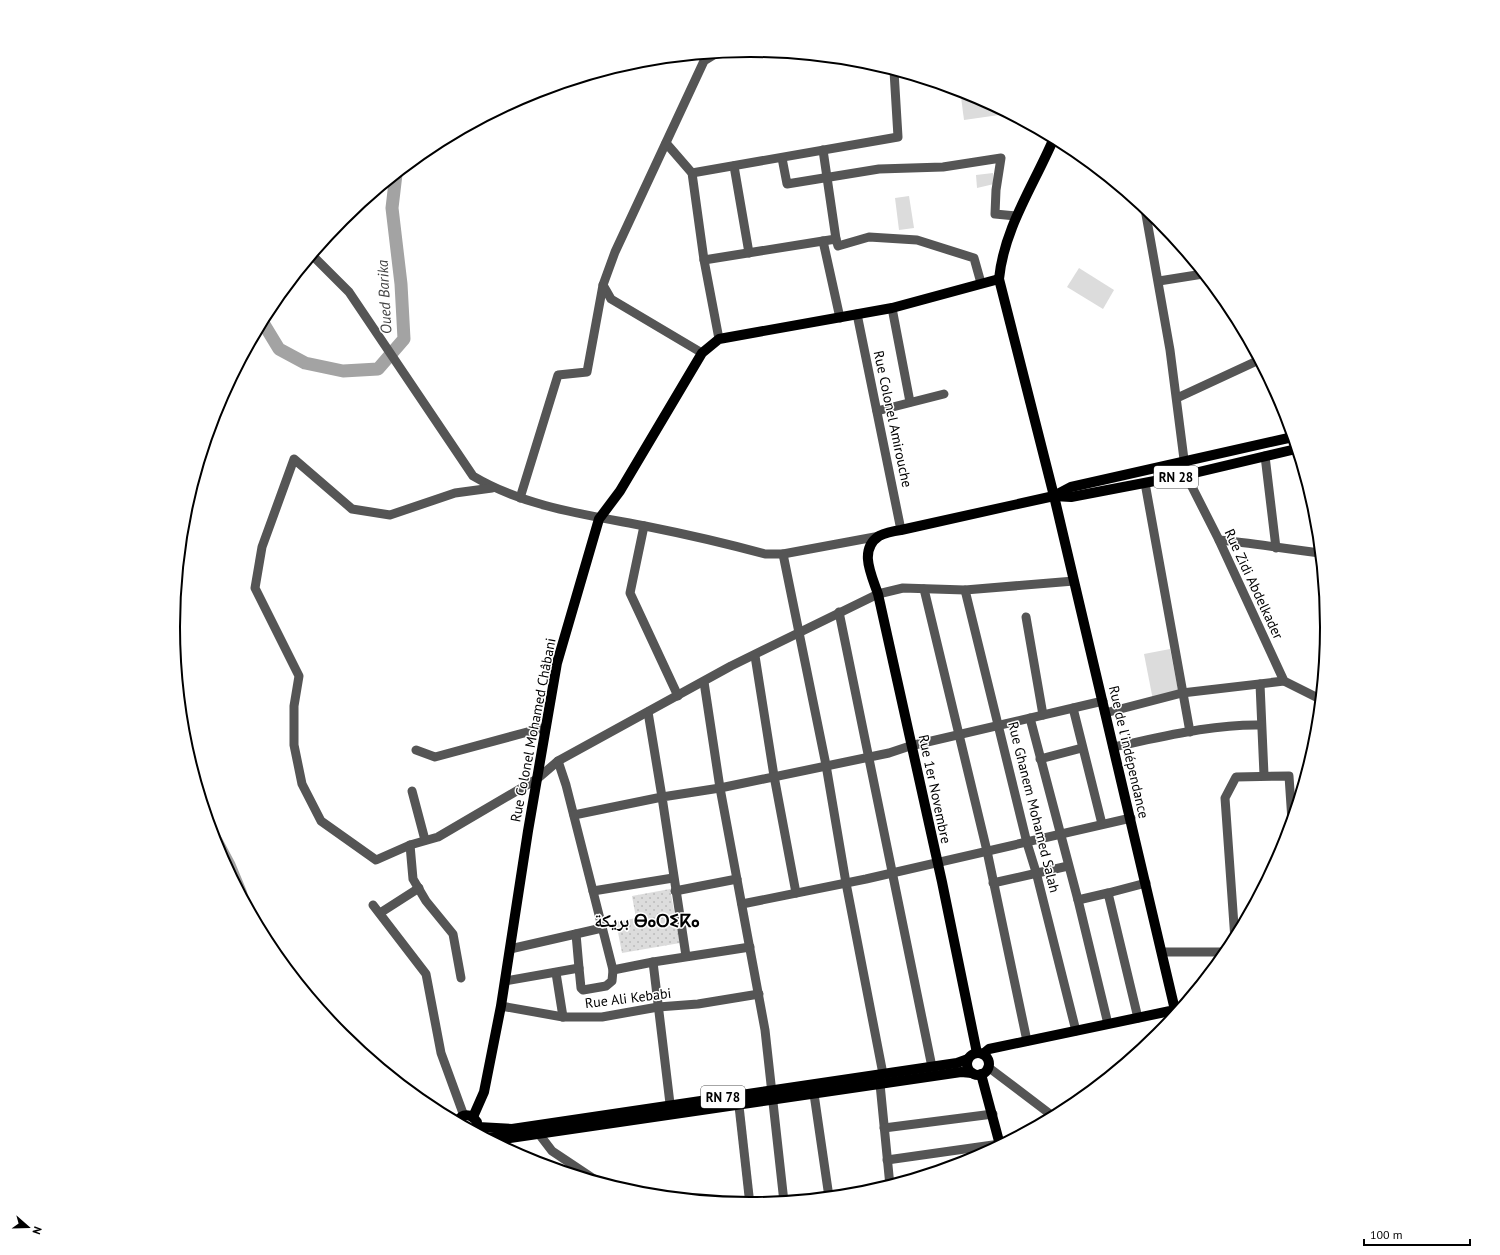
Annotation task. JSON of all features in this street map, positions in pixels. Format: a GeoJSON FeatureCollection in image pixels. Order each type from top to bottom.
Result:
{"type":"FeatureCollection","features":[{"type":"Feature","properties":{"kind":"main road"},"geometry":{"type":"LineString","coordinates":[[719,339],[892,308],[999,279],[1001,260],[1016,216],[1051,143]]}},
{"type":"Feature","properties":{"kind":"main road","name":"Rue de l'indépendance"},"geometry":{"type":"LineString","coordinates":[[999,279],[1054,496],[1175,1008]]}},
{"type":"Feature","properties":{"kind":"main road","name":"Rue Colonel Mohamed Châbani"},"geometry":{"type":"LineString","coordinates":[[461,1120],[484,1092],[501,1006],[557,663],[599,519],[620,491],[702,353],[719,339]]}},
{"type":"Feature","properties":{"kind":"main road","name":"RN 28"},"geometry":{"type":"LineString","coordinates":[[880,536],[1054,496],[1071,487],[1288,438]]}},
{"type":"Feature","properties":{"kind":"main road","name":"RN 28"},"geometry":{"type":"LineString","coordinates":[[1054,496],[1072,497],[1186,475],[1292,450]]}},
{"type":"Feature","properties":{"kind":"main road","name":"Rue 1er Novembre"},"geometry":{"type":"LineString","coordinates":[[880,536],[872,544],[867,559],[878,594],[910,746],[980,1053]]}},
{"type":"Feature","properties":{"kind":"main road"},"geometry":{"type":"LineString","coordinates":[[999,1140],[993,1114],[976,1074],[967,1067],[968,1059],[971,1055],[989,1049],[1138,1018],[1170,1013]]}},
{"type":"Feature","properties":{"kind":"main road"},"geometry":{"type":"LineString","coordinates":[[496,1138],[510,1138],[539,1134],[671,1110],[738,1106],[814,1094],[881,1079],[961,1072],[976,1074],[988,1067],[988,1059],[980,1053]]}},
{"type":"Feature","properties":{"kind":"main road","name":"RN 78"},"geometry":{"type":"LineString","coordinates":[[480,1130],[512,1128],[671,1110],[771,1090],[881,1079],[932,1067],[957,1063],[968,1059]]}},
{"type":"Feature","properties":{"kind":"street"},"geometry":{"type":"LineString","coordinates":[[520,498],[558,375],[587,372],[603,286],[615,252],[704,60],[706,59]]}},
{"type":"Feature","properties":{"kind":"street"},"geometry":{"type":"LineString","coordinates":[[692,173],[898,137],[894,75]]}},
{"type":"Feature","properties":{"kind":"street"},"geometry":{"type":"LineString","coordinates":[[666,143],[692,173],[704,260],[719,339]]}},
{"type":"Feature","properties":{"kind":"street"},"geometry":{"type":"LineString","coordinates":[[823,150],[826,177],[838,246],[869,237],[918,240],[974,258],[981,283]]}},
{"type":"Feature","properties":{"kind":"street"},"geometry":{"type":"LineString","coordinates":[[782,158],[787,184],[879,169],[943,167],[1002,158],[996,190],[995,214],[1016,216]]}},
{"type":"Feature","properties":{"kind":"street"},"geometry":{"type":"LineString","coordinates":[[734,166],[749,253]]}},
{"type":"Feature","properties":{"kind":"street","name":"Rue Zidi Abdelkader"},"geometry":{"type":"LineString","coordinates":[[1148,219],[1177,398],[1186,475],[1219,540],[1284,681]]}},
{"type":"Feature","properties":{"kind":"street"},"geometry":{"type":"LineString","coordinates":[[704,260],[836,239]]}},
{"type":"Feature","properties":{"kind":"street"},"geometry":{"type":"LineString","coordinates":[[823,241],[840,318]]}},
{"type":"Feature","properties":{"kind":"street"},"geometry":{"type":"LineString","coordinates":[[315,258],[349,292],[473,476],[492,488],[520,498],[599,519],[644,526],[765,554],[783,554],[880,536]]}},
{"type":"Feature","properties":{"kind":"street"},"geometry":{"type":"LineString","coordinates":[[1159,281],[1199,275]]}},
{"type":"Feature","properties":{"kind":"street"},"geometry":{"type":"LineString","coordinates":[[603,286],[611,299],[702,353]]}},
{"type":"Feature","properties":{"kind":"street"},"geometry":{"type":"LineString","coordinates":[[892,308],[910,402]]}},
{"type":"Feature","properties":{"kind":"street","name":"Rue Colonel Amirouche"},"geometry":{"type":"LineString","coordinates":[[857,314],[901,530]]}},
{"type":"Feature","properties":{"kind":"street"},"geometry":{"type":"LineString","coordinates":[[1177,398],[1255,362]]}},
{"type":"Feature","properties":{"kind":"street"},"geometry":{"type":"LineString","coordinates":[[876,410],[944,394]]}},
{"type":"Feature","properties":{"kind":"street"},"geometry":{"type":"LineString","coordinates":[[1265,456],[1276,548]]}},
{"type":"Feature","properties":{"kind":"street"},"geometry":{"type":"LineString","coordinates":[[492,488],[455,494],[390,515],[352,509],[294,459],[262,547],[255,588],[299,676],[294,706],[294,745],[302,784],[321,821],[376,860],[410,845],[438,837],[537,779],[558,761],[731,666],[878,594],[902,588],[964,590],[1074,581]]}},
{"type":"Feature","properties":{"kind":"street"},"geometry":{"type":"LineString","coordinates":[[1144,483],[1190,732]]}},
{"type":"Feature","properties":{"kind":"street"},"geometry":{"type":"LineString","coordinates":[[644,526],[630,593],[678,696]]}},
{"type":"Feature","properties":{"kind":"street"},"geometry":{"type":"LineString","coordinates":[[1219,540],[1248,542],[1276,548],[1316,553]]}},
{"type":"Feature","properties":{"kind":"street"},"geometry":{"type":"LineString","coordinates":[[783,554],[798,634],[826,764],[881,1079],[889,1181]]}},
{"type":"Feature","properties":{"kind":"street"},"geometry":{"type":"LineString","coordinates":[[924,589],[987,851],[1027,1041]]}},
{"type":"Feature","properties":{"kind":"street","name":"Rue Ghanem Mohamed Salah"},"geometry":{"type":"LineString","coordinates":[[964,590],[1027,843],[1036,872],[1076,1031]]}},
{"type":"Feature","properties":{"kind":"street"},"geometry":{"type":"LineString","coordinates":[[839,612],[932,1067]]}},
{"type":"Feature","properties":{"kind":"street"},"geometry":{"type":"LineString","coordinates":[[1026,617],[1043,715]]}},
{"type":"Feature","properties":{"kind":"street"},"geometry":{"type":"LineString","coordinates":[[754,656],[774,776],[796,893]]}},
{"type":"Feature","properties":{"kind":"street"},"geometry":{"type":"LineString","coordinates":[[1105,713],[1182,693],[1284,681],[1316,697]]}},
{"type":"Feature","properties":{"kind":"street"},"geometry":{"type":"LineString","coordinates":[[704,682],[720,788],[759,994],[783,1197]]}},
{"type":"Feature","properties":{"kind":"street"},"geometry":{"type":"LineString","coordinates":[[1260,684],[1264,775]]}},
{"type":"Feature","properties":{"kind":"street"},"geometry":{"type":"LineString","coordinates":[[574,815],[662,797],[720,788],[826,764],[889,753],[910,746],[960,734],[1103,702]]}},
{"type":"Feature","properties":{"kind":"street"},"geometry":{"type":"LineString","coordinates":[[1073,708],[1102,824]]}},
{"type":"Feature","properties":{"kind":"street"},"geometry":{"type":"LineString","coordinates":[[648,712],[686,956]]}},
{"type":"Feature","properties":{"kind":"street"},"geometry":{"type":"LineString","coordinates":[[1030,718],[1059,835],[1078,900],[1108,1024]]}},
{"type":"Feature","properties":{"kind":"street"},"geometry":{"type":"LineString","coordinates":[[1113,747],[1190,732],[1242,725],[1261,725]]}},
{"type":"Feature","properties":{"kind":"street"},"geometry":{"type":"LineString","coordinates":[[416,750],[436,757],[546,727]]}},
{"type":"Feature","properties":{"kind":"street"},"geometry":{"type":"LineString","coordinates":[[1040,759],[1082,748]]}},
{"type":"Feature","properties":{"kind":"street"},"geometry":{"type":"LineString","coordinates":[[558,761],[574,815],[613,970],[612,980],[609,984],[583,990],[581,988],[576,934]]}},
{"type":"Feature","properties":{"kind":"street"},"geometry":{"type":"LineString","coordinates":[[1234,928],[1225,798],[1230,786],[1236,777],[1264,775],[1289,776],[1294,797]]}},
{"type":"Feature","properties":{"kind":"street"},"geometry":{"type":"LineString","coordinates":[[412,791],[425,840]]}},
{"type":"Feature","properties":{"kind":"street"},"geometry":{"type":"LineString","coordinates":[[742,904],[937,863],[1130,818]]}},
{"type":"Feature","properties":{"kind":"street"},"geometry":{"type":"LineString","coordinates":[[410,845],[414,879],[426,901],[453,934],[461,978]]}},
{"type":"Feature","properties":{"kind":"street"},"geometry":{"type":"LineString","coordinates":[[993,883],[1036,872],[1068,866]]}},
{"type":"Feature","properties":{"kind":"street"},"geometry":{"type":"LineString","coordinates":[[593,891],[673,878]]}},
{"type":"Feature","properties":{"kind":"street"},"geometry":{"type":"LineString","coordinates":[[675,891],[737,879]]}},
{"type":"Feature","properties":{"kind":"street"},"geometry":{"type":"LineString","coordinates":[[1078,900],[1146,883]]}},
{"type":"Feature","properties":{"kind":"street"},"geometry":{"type":"LineString","coordinates":[[380,914],[418,888]]}},
{"type":"Feature","properties":{"kind":"street"},"geometry":{"type":"LineString","coordinates":[[1108,893],[1138,1018]]}},
{"type":"Feature","properties":{"kind":"street"},"geometry":{"type":"LineString","coordinates":[[373,905],[426,974],[441,1053],[461,1119]]}},
{"type":"Feature","properties":{"kind":"street"},"geometry":{"type":"LineString","coordinates":[[510,949],[602,928]]}},
{"type":"Feature","properties":{"kind":"street"},"geometry":{"type":"LineString","coordinates":[[613,970],[686,956],[750,947]]}},
{"type":"Feature","properties":{"kind":"street"},"geometry":{"type":"LineString","coordinates":[[1163,952],[1219,952]]}},
{"type":"Feature","properties":{"kind":"street"},"geometry":{"type":"LineString","coordinates":[[653,962],[671,1110]]}},
{"type":"Feature","properties":{"kind":"street"},"geometry":{"type":"LineString","coordinates":[[505,981],[579,968]]}},
{"type":"Feature","properties":{"kind":"street"},"geometry":{"type":"LineString","coordinates":[[556,973],[563,1017]]}},
{"type":"Feature","properties":{"kind":"street","name":"Rue Ali Kebabi"},"geometry":{"type":"LineString","coordinates":[[501,1006],[563,1017],[602,1017],[658,1007],[698,1004],[759,994]]}},
{"type":"Feature","properties":{"kind":"street"},"geometry":{"type":"LineString","coordinates":[[988,1067],[1049,1113]]}},
{"type":"Feature","properties":{"kind":"street"},"geometry":{"type":"LineString","coordinates":[[814,1094],[828,1192]]}},
{"type":"Feature","properties":{"kind":"street"},"geometry":{"type":"LineString","coordinates":[[738,1106],[749,1198]]}},
{"type":"Feature","properties":{"kind":"street"},"geometry":{"type":"LineString","coordinates":[[884,1128],[993,1114]]}},
{"type":"Feature","properties":{"kind":"street"},"geometry":{"type":"LineString","coordinates":[[539,1134],[552,1152],[586,1174]]}},
{"type":"Feature","properties":{"kind":"street"},"geometry":{"type":"LineString","coordinates":[[887,1160],[985,1147]]}},
{"type":"Feature","properties":{"kind":"shaded area"},"geometry":{"type":"Polygon","coordinates":[[[961,97],[1000,115],[964,120],[961,97]]]}},
{"type":"Feature","properties":{"kind":"shaded area"},"geometry":{"type":"Polygon","coordinates":[[[993,173],[994,184],[977,188],[976,175],[993,173]]]}},
{"type":"Feature","properties":{"kind":"shaded area"},"geometry":{"type":"Polygon","coordinates":[[[909,196],[914,228],[899,230],[895,198],[909,196]]]}},
{"type":"Feature","properties":{"kind":"shaded area"},"geometry":{"type":"Polygon","coordinates":[[[1079,268],[1114,290],[1103,309],[1067,287],[1079,268]]]}},
{"type":"Feature","properties":{"kind":"shaded area"},"geometry":{"type":"Polygon","coordinates":[[[1170,649],[1179,695],[1153,700],[1144,654],[1170,649]]]}},
{"type":"Feature","properties":{"kind":"shaded area"},"geometry":{"type":"Polygon","coordinates":[[[670,889],[680,943],[622,953],[616,922],[636,918],[632,896],[670,889]]]}},
{"type":"Feature","properties":{"kind":"waterway","name":"Oued Barika"},"geometry":{"type":"LineString","coordinates":[[266,327],[279,349],[305,363],[343,371],[378,369],[404,339],[401,284],[392,208],[395,182]]}},
{"type":"Feature","properties":{"kind":"district","name":"بريكة ⴱⴰⵔⵉⴽⴰ"},"geometry":{"type":"Point","coordinates":[647,920]}}]}
